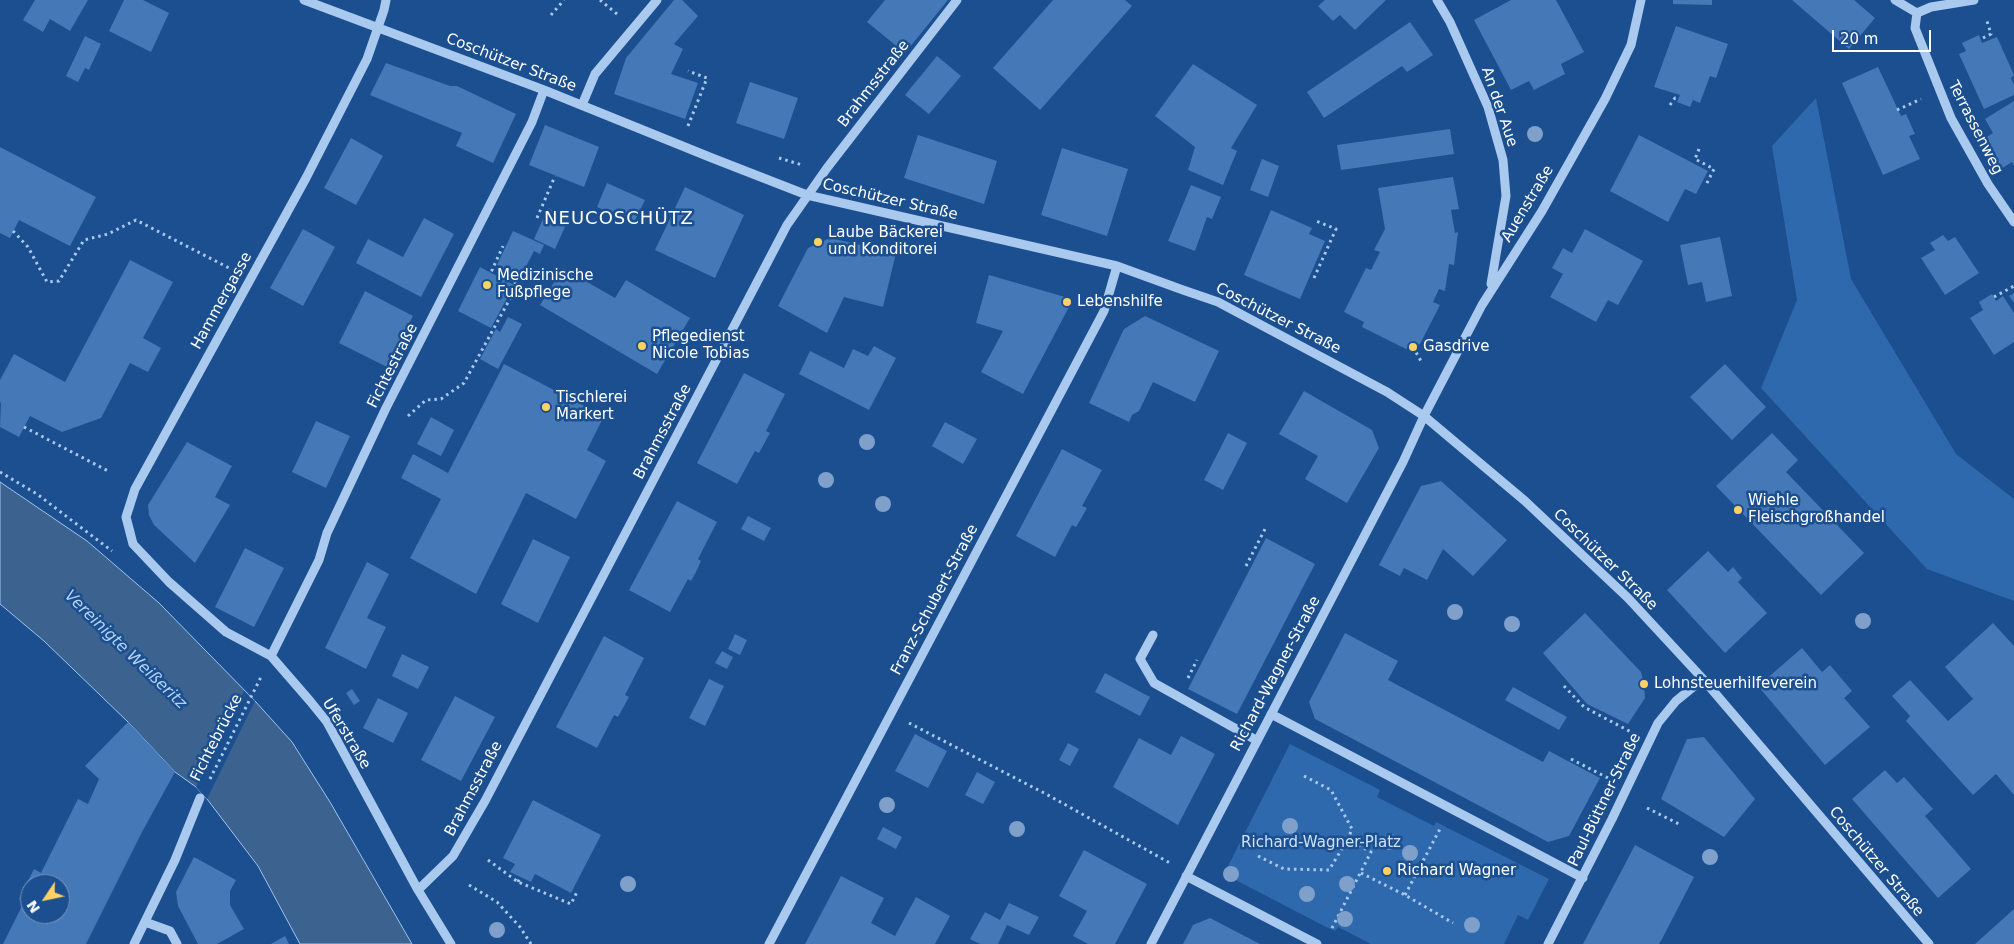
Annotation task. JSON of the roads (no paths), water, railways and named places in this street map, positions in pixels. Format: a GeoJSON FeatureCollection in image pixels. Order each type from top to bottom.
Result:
{"type":"FeatureCollection","features":[{"type":"Feature","properties":{"kind":"street","name":"Coschützer Straße"},"geometry":{"type":"LineString","coordinates":[[304,0],[544,90],[807,195],[1117,266],[1218,302],[1387,392],[1424,416],[1525,501],[1628,598],[1703,679],[1929,944]]}},
{"type":"Feature","properties":{"kind":"street","name":"Hammergasse"},"geometry":{"type":"LineString","coordinates":[[168,582],[133,544],[126,517],[135,489],[249,278],[306,178],[367,59],[386,0]]}},
{"type":"Feature","properties":{"kind":"street"},"geometry":{"type":"LineString","coordinates":[[582,105],[595,74],[657,0]]}},
{"type":"Feature","properties":{"kind":"street","name":"Brahmsstraße"},"geometry":{"type":"LineString","coordinates":[[418,890],[453,856],[485,801],[787,224],[807,195],[957,0]]}},
{"type":"Feature","properties":{"kind":"street","name":"An der Aue"},"geometry":{"type":"LineString","coordinates":[[1437,0],[1450,22],[1488,106],[1503,160],[1506,196],[1490,290]]}},
{"type":"Feature","properties":{"kind":"street","name":"Auenstraße"},"geometry":{"type":"LineString","coordinates":[[1424,416],[1490,290],[1542,211],[1605,99],[1631,45],[1641,0]]}},
{"type":"Feature","properties":{"kind":"street"},"geometry":{"type":"LineString","coordinates":[[1895,0],[1917,13],[1931,7],[1974,0]]}},
{"type":"Feature","properties":{"kind":"street","name":"Terrassenweg"},"geometry":{"type":"LineString","coordinates":[[1917,13],[1914,28],[1951,118],[1995,195],[2014,222]]}},
{"type":"Feature","properties":{"kind":"street","name":"Fichtestraße"},"geometry":{"type":"LineString","coordinates":[[271,656],[319,560],[327,533],[386,408],[532,122],[544,90]]}},
{"type":"Feature","properties":{"kind":"street","name":"Franz-Schubert-Straße"},"geometry":{"type":"LineString","coordinates":[[769,944],[1104,311],[1117,266]]}},
{"type":"Feature","properties":{"kind":"street","name":"Richard-Wagner-Straße"},"geometry":{"type":"LineString","coordinates":[[1151,944],[1403,462],[1424,416]]}},
{"type":"Feature","properties":{"kind":"street","name":"Uferstraße"},"geometry":{"type":"LineString","coordinates":[[168,582],[226,632],[271,656],[327,722],[418,890],[451,944]]}},
{"type":"Feature","properties":{"kind":"street"},"geometry":{"type":"LineString","coordinates":[[1153,636],[1140,659],[1154,683],[1256,740]]}},
{"type":"Feature","properties":{"kind":"street","name":"Paul-Büttner-Straße"},"geometry":{"type":"LineString","coordinates":[[1548,944],[1583,878],[1660,720],[1676,701],[1703,679]]}},
{"type":"Feature","properties":{"kind":"street"},"geometry":{"type":"LineString","coordinates":[[1271,714],[1583,878]]}},
{"type":"Feature","properties":{"kind":"street"},"geometry":{"type":"LineString","coordinates":[[134,944],[175,860],[200,798]]}},
{"type":"Feature","properties":{"kind":"street"},"geometry":{"type":"LineString","coordinates":[[1186,876],[1317,944]]}},
{"type":"Feature","properties":{"kind":"street"},"geometry":{"type":"LineString","coordinates":[[145,922],[170,931],[177,944]]}},
{"type":"Feature","properties":{"kind":"water","name":"Vereinigte Weißeritz"},"geometry":{"type":"Polygon","coordinates":[[[0,482],[87,541],[159,603],[255,701],[292,742],[330,802],[412,944],[300,944],[258,866],[207,799],[196,787],[175,772],[128,722],[44,641],[0,604],[0,482]]]}},
{"type":"Feature","properties":{"kind":"place","name":"Laube Bäckerei und Konditorei"},"geometry":{"type":"Point","coordinates":[818,242]}},
{"type":"Feature","properties":{"kind":"place","name":"Medizinische Fußpflege"},"geometry":{"type":"Point","coordinates":[487,285]}},
{"type":"Feature","properties":{"kind":"place","name":"Lebenshilfe"},"geometry":{"type":"Point","coordinates":[1067,302]}},
{"type":"Feature","properties":{"kind":"place","name":"Pflegedienst Nicole Tobias"},"geometry":{"type":"Point","coordinates":[642,346]}},
{"type":"Feature","properties":{"kind":"place","name":"Gasdrive"},"geometry":{"type":"Point","coordinates":[1413,347]}},
{"type":"Feature","properties":{"kind":"place","name":"Tischlerei Markert"},"geometry":{"type":"Point","coordinates":[546,407]}},
{"type":"Feature","properties":{"kind":"place","name":"Wiehle Fleischgroßhandel"},"geometry":{"type":"Point","coordinates":[1738,510]}},
{"type":"Feature","properties":{"kind":"place","name":"Lohnsteuerhilfeverein"},"geometry":{"type":"Point","coordinates":[1644,684]}},
{"type":"Feature","properties":{"kind":"place","name":"Richard Wagner"},"geometry":{"type":"Point","coordinates":[1387,871]}},
{"type":"Feature","properties":{"kind":"district","name":"NEUCOSCHÜTZ"},"geometry":{"type":"Point","coordinates":[619,219]}},
{"type":"Feature","properties":{"kind":"park label","name":"Richard-Wagner-Platz"},"geometry":{"type":"Point","coordinates":[1321,843]}}]}
